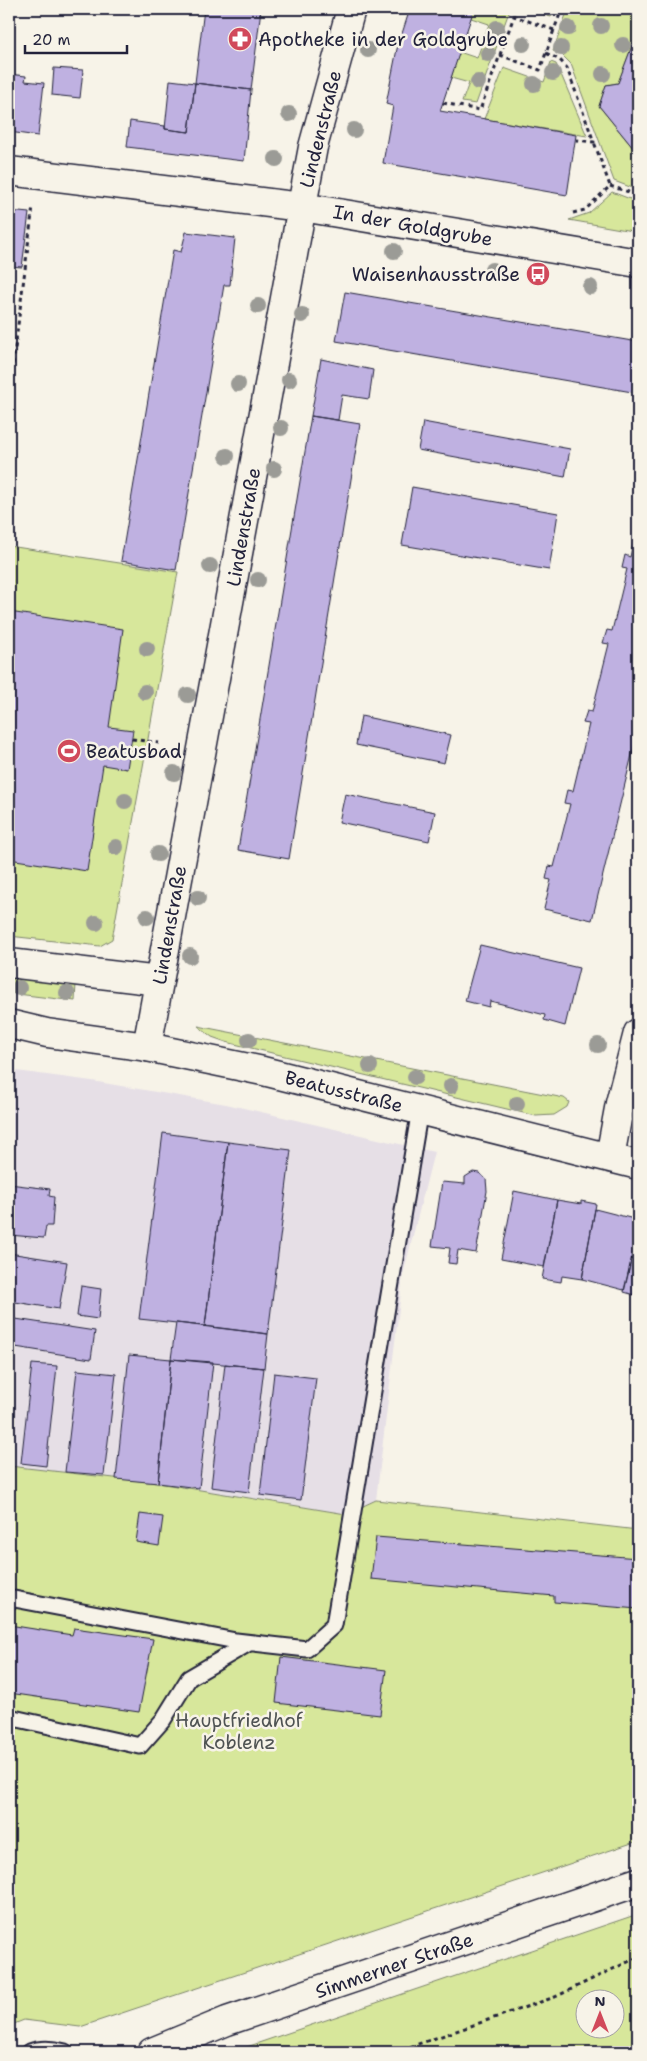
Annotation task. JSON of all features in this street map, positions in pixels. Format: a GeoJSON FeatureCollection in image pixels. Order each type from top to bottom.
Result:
{"type":"FeatureCollection","features":[{"type":"Feature","properties":{"kind":"street","name":"Lindenstraße"},"geometry":{"type":"LineString","coordinates":[[147,1047],[313,147],[351,9]]}},
{"type":"Feature","properties":{"kind":"street","name":"In der Goldgrube"},"geometry":{"type":"LineString","coordinates":[[9,171],[302,206],[638,263]]}},
{"type":"Feature","properties":{"kind":"street"},"geometry":{"type":"LineString","coordinates":[[9,963],[159,981]]}},
{"type":"Feature","properties":{"kind":"street","name":"Beatusstraße"},"geometry":{"type":"LineString","coordinates":[[9,1024],[47,1033],[147,1047],[263,1071],[638,1165]]}},
{"type":"Feature","properties":{"kind":"street"},"geometry":{"type":"LineString","coordinates":[[610,1157],[618,1111],[638,1032]]}},
{"type":"Feature","properties":{"kind":"street","name":"Beatusstraße"},"geometry":{"type":"LineString","coordinates":[[9,1035],[47,1033]]}},
{"type":"Feature","properties":{"kind":"street","name":"Simmerner Straße"},"geometry":{"type":"LineString","coordinates":[[152,2052],[227,2021],[638,1882]]}},
{"type":"Feature","properties":{"kind":"lane"},"geometry":{"type":"LineString","coordinates":[[9,1598],[249,1643],[307,1650],[334,1624],[420,1109]]}},
{"type":"Feature","properties":{"kind":"lane"},"geometry":{"type":"LineString","coordinates":[[9,1716],[140,1746],[163,1720],[189,1678],[249,1643]]}},
{"type":"Feature","properties":{"kind":"lane"},"geometry":{"type":"LineString","coordinates":[[30,2052],[36,2050],[58,2050],[65,2052]]}},
{"type":"Feature","properties":{"kind":"path"},"geometry":{"type":"LineString","coordinates":[[500,55],[540,70],[562,9]]}},
{"type":"Feature","properties":{"kind":"path"},"geometry":{"type":"LineString","coordinates":[[443,103],[480,110],[514,16],[554,30]]}},
{"type":"Feature","properties":{"kind":"path"},"geometry":{"type":"LineString","coordinates":[[546,53],[560,60],[567,68],[610,186]]}},
{"type":"Feature","properties":{"kind":"path"},"geometry":{"type":"LineString","coordinates":[[576,140],[594,142]]}},
{"type":"Feature","properties":{"kind":"path"},"geometry":{"type":"LineString","coordinates":[[610,186],[638,196]]}},
{"type":"Feature","properties":{"kind":"path"},"geometry":{"type":"LineString","coordinates":[[572,213],[584,210],[610,186]]}},
{"type":"Feature","properties":{"kind":"path"},"geometry":{"type":"LineString","coordinates":[[9,396],[34,205]]}},
{"type":"Feature","properties":{"kind":"path"},"geometry":{"type":"LineString","coordinates":[[132,739],[159,742]]}},
{"type":"Feature","properties":{"kind":"path"},"geometry":{"type":"LineString","coordinates":[[395,2052],[556,1997],[638,1957]]}},
{"type":"Feature","properties":{"kind":"shaded area"},"geometry":{"type":"Polygon","coordinates":[[[9,1070],[92,1081],[226,1104],[434,1152],[403,1275],[376,1500],[346,1514],[158,1483],[9,1466],[9,1070]]]}},
{"type":"Feature","properties":{"kind":"green space"},"geometry":{"type":"Polygon","coordinates":[[[474,9],[510,9],[476,104],[462,102],[469,83],[451,78],[459,52],[477,58],[489,24],[471,18],[474,9]]]}},
{"type":"Feature","properties":{"kind":"green space"},"geometry":{"type":"Polygon","coordinates":[[[526,9],[554,9],[551,17],[526,9]]]}},
{"type":"Feature","properties":{"kind":"green space"},"geometry":{"type":"Polygon","coordinates":[[[568,9],[638,9],[638,30],[618,83],[606,85],[599,106],[638,154],[638,190],[614,181],[571,64],[562,55],[553,51],[568,9]]]}},
{"type":"Feature","properties":{"kind":"green space"},"geometry":{"type":"Polygon","coordinates":[[[551,62],[556,64],[560,72],[587,136],[484,119],[504,68],[544,82],[551,62]]]}},
{"type":"Feature","properties":{"kind":"green space"},"geometry":{"type":"Polygon","coordinates":[[[612,192],[638,202],[638,232],[569,220],[589,213],[612,192]]]}},
{"type":"Feature","properties":{"kind":"green space"},"geometry":{"type":"Polygon","coordinates":[[[9,546],[178,572],[112,939],[100,946],[9,936],[9,546]]]}},
{"type":"Feature","properties":{"kind":"green space"},"geometry":{"type":"Polygon","coordinates":[[[9,977],[76,984],[75,1001],[9,993],[9,977]]]}},
{"type":"Feature","properties":{"kind":"green space"},"geometry":{"type":"Polygon","coordinates":[[[198,1026],[564,1098],[569,1102],[567,1107],[554,1115],[536,1116],[226,1042],[212,1037],[198,1026]]]}},
{"type":"Feature","properties":{"kind":"green space","name":"Hauptfriedhof Koblenz"},"geometry":{"type":"Polygon","coordinates":[[[9,1466],[158,1483],[346,1514],[376,1500],[638,1530],[638,1841],[80,2027],[24,2020],[9,2026],[9,1466]]]}},
{"type":"Feature","properties":{"kind":"green space"},"geometry":{"type":"Polygon","coordinates":[[[638,1914],[638,2052],[232,2052],[638,1914]]]}},
{"type":"Feature","properties":{"kind":"building"},"geometry":{"type":"Polygon","coordinates":[[[204,9],[261,9],[251,90],[195,83],[204,9]]]}},
{"type":"Feature","properties":{"kind":"building"},"geometry":{"type":"Polygon","coordinates":[[[410,9],[474,9],[440,111],[576,135],[567,195],[383,163],[393,106],[386,104],[397,49],[410,9]]]}},
{"type":"Feature","properties":{"kind":"building"},"geometry":{"type":"Polygon","coordinates":[[[638,30],[638,154],[599,106],[606,85],[618,83],[638,30]]]}},
{"type":"Feature","properties":{"kind":"building"},"geometry":{"type":"Polygon","coordinates":[[[54,68],[83,70],[80,98],[52,95],[54,68]]]}},
{"type":"Feature","properties":{"kind":"building"},"geometry":{"type":"Polygon","coordinates":[[[9,74],[26,76],[25,81],[44,83],[38,136],[9,132],[9,74]]]}},
{"type":"Feature","properties":{"kind":"building"},"geometry":{"type":"Polygon","coordinates":[[[170,80],[195,83],[189,132],[165,129],[170,80]]]}},
{"type":"Feature","properties":{"kind":"building"},"geometry":{"type":"Polygon","coordinates":[[[195,83],[251,90],[244,161],[127,147],[130,121],[189,132],[195,83]]]}},
{"type":"Feature","properties":{"kind":"building"},"geometry":{"type":"Polygon","coordinates":[[[9,211],[29,213],[22,267],[9,266],[9,211]]]}},
{"type":"Feature","properties":{"kind":"building"},"geometry":{"type":"Polygon","coordinates":[[[186,232],[235,238],[230,285],[224,285],[176,570],[121,561],[173,250],[181,252],[186,232]]]}},
{"type":"Feature","properties":{"kind":"building"},"geometry":{"type":"Polygon","coordinates":[[[345,292],[638,342],[638,393],[336,341],[345,292]]]}},
{"type":"Feature","properties":{"kind":"building"},"geometry":{"type":"Polygon","coordinates":[[[321,359],[373,370],[369,399],[342,395],[338,420],[311,416],[321,359]]]}},
{"type":"Feature","properties":{"kind":"building"},"geometry":{"type":"Polygon","coordinates":[[[311,416],[360,424],[289,859],[238,850],[311,416]]]}},
{"type":"Feature","properties":{"kind":"building"},"geometry":{"type":"Polygon","coordinates":[[[423,422],[570,449],[565,477],[418,450],[423,422]]]}},
{"type":"Feature","properties":{"kind":"building"},"geometry":{"type":"Polygon","coordinates":[[[412,487],[558,513],[549,570],[402,545],[412,487]]]}},
{"type":"Feature","properties":{"kind":"building"},"geometry":{"type":"Polygon","coordinates":[[[638,523],[638,730],[592,920],[544,909],[551,880],[546,879],[549,866],[554,867],[570,804],[564,803],[567,790],[573,791],[589,724],[583,723],[587,711],[592,712],[609,644],[603,643],[607,630],[612,631],[627,569],[622,568],[625,555],[630,557],[638,523]]]}},
{"type":"Feature","properties":{"kind":"building"},"geometry":{"type":"Polygon","coordinates":[[[9,580],[12,580],[9,601],[9,580]]]}},
{"type":"Feature","properties":{"kind":"building","name":"Beatusbad"},"geometry":{"type":"Polygon","coordinates":[[[9,612],[123,629],[109,727],[133,730],[127,769],[103,765],[87,871],[9,859],[9,612]]]}},
{"type":"Feature","properties":{"kind":"building"},"geometry":{"type":"Polygon","coordinates":[[[361,716],[451,735],[444,763],[356,745],[361,716]]]}},
{"type":"Feature","properties":{"kind":"building"},"geometry":{"type":"Polygon","coordinates":[[[345,794],[435,812],[429,841],[339,822],[345,794]]]}},
{"type":"Feature","properties":{"kind":"building"},"geometry":{"type":"Polygon","coordinates":[[[480,945],[579,968],[565,1026],[544,1020],[545,1015],[490,1001],[489,1007],[465,1001],[480,945]]]}},
{"type":"Feature","properties":{"kind":"building"},"geometry":{"type":"Polygon","coordinates":[[[163,1133],[228,1142],[205,1326],[139,1319],[163,1133]]]}},
{"type":"Feature","properties":{"kind":"building"},"geometry":{"type":"Polygon","coordinates":[[[228,1142],[291,1150],[268,1334],[205,1326],[228,1142]]]}},
{"type":"Feature","properties":{"kind":"building"},"geometry":{"type":"Polygon","coordinates":[[[473,1172],[479,1173],[486,1179],[487,1191],[476,1253],[458,1250],[456,1264],[448,1263],[450,1248],[432,1246],[442,1182],[465,1184],[465,1177],[473,1172]]]}},
{"type":"Feature","properties":{"kind":"building"},"geometry":{"type":"Polygon","coordinates":[[[9,1184],[50,1189],[49,1196],[54,1197],[52,1226],[46,1226],[44,1238],[9,1235],[9,1184]]]}},
{"type":"Feature","properties":{"kind":"building"},"geometry":{"type":"Polygon","coordinates":[[[514,1191],[557,1200],[544,1267],[501,1259],[514,1191]]]}},
{"type":"Feature","properties":{"kind":"building"},"geometry":{"type":"Polygon","coordinates":[[[557,1200],[581,1204],[581,1201],[596,1204],[582,1279],[562,1276],[561,1282],[542,1279],[557,1200]]]}},
{"type":"Feature","properties":{"kind":"building"},"geometry":{"type":"Polygon","coordinates":[[[595,1209],[638,1220],[638,1231],[624,1290],[582,1279],[595,1209]]]}},
{"type":"Feature","properties":{"kind":"building"},"geometry":{"type":"Polygon","coordinates":[[[638,1231],[638,1296],[624,1292],[638,1231]]]}},
{"type":"Feature","properties":{"kind":"building"},"geometry":{"type":"Polygon","coordinates":[[[9,1253],[67,1262],[59,1309],[9,1301],[9,1253]]]}},
{"type":"Feature","properties":{"kind":"building"},"geometry":{"type":"Polygon","coordinates":[[[81,1286],[101,1289],[98,1319],[77,1316],[81,1286]]]}},
{"type":"Feature","properties":{"kind":"building"},"geometry":{"type":"Polygon","coordinates":[[[9,1318],[95,1331],[91,1359],[9,1346],[9,1318]]]}},
{"type":"Feature","properties":{"kind":"building"},"geometry":{"type":"Polygon","coordinates":[[[176,1323],[268,1334],[264,1368],[171,1359],[176,1323]]]}},
{"type":"Feature","properties":{"kind":"building"},"geometry":{"type":"Polygon","coordinates":[[[129,1355],[171,1359],[158,1483],[116,1479],[129,1355]]]}},
{"type":"Feature","properties":{"kind":"building"},"geometry":{"type":"Polygon","coordinates":[[[171,1359],[213,1362],[199,1488],[158,1483],[171,1359]]]}},
{"type":"Feature","properties":{"kind":"building"},"geometry":{"type":"Polygon","coordinates":[[[32,1364],[57,1366],[46,1466],[21,1463],[32,1364]]]}},
{"type":"Feature","properties":{"kind":"building"},"geometry":{"type":"Polygon","coordinates":[[[225,1364],[264,1368],[249,1492],[211,1487],[225,1364]]]}},
{"type":"Feature","properties":{"kind":"building"},"geometry":{"type":"Polygon","coordinates":[[[77,1370],[116,1374],[104,1475],[65,1472],[77,1370]]]}},
{"type":"Feature","properties":{"kind":"building"},"geometry":{"type":"Polygon","coordinates":[[[274,1373],[316,1378],[301,1500],[260,1495],[274,1373]]]}},
{"type":"Feature","properties":{"kind":"building"},"geometry":{"type":"Polygon","coordinates":[[[140,1514],[163,1517],[159,1546],[136,1542],[140,1514]]]}},
{"type":"Feature","properties":{"kind":"building"},"geometry":{"type":"Polygon","coordinates":[[[376,1537],[638,1558],[638,1609],[554,1602],[554,1596],[371,1579],[376,1537]]]}},
{"type":"Feature","properties":{"kind":"building"},"geometry":{"type":"Polygon","coordinates":[[[9,1625],[72,1635],[74,1628],[153,1639],[139,1712],[9,1693],[9,1625]]]}},
{"type":"Feature","properties":{"kind":"building"},"geometry":{"type":"Polygon","coordinates":[[[281,1657],[386,1670],[380,1715],[276,1703],[281,1657]]]}},
{"type":"Feature","properties":{"kind":"place","name":"Apotheke in der Goldgrube"},"geometry":{"type":"Point","coordinates":[240,39]}},
{"type":"Feature","properties":{"kind":"place","name":"Waisenhausstraße"},"geometry":{"type":"Point","coordinates":[538,274]}},
{"type":"Feature","properties":{"kind":"place","name":"Beatusbad"},"geometry":{"type":"Point","coordinates":[69,751]}}]}
